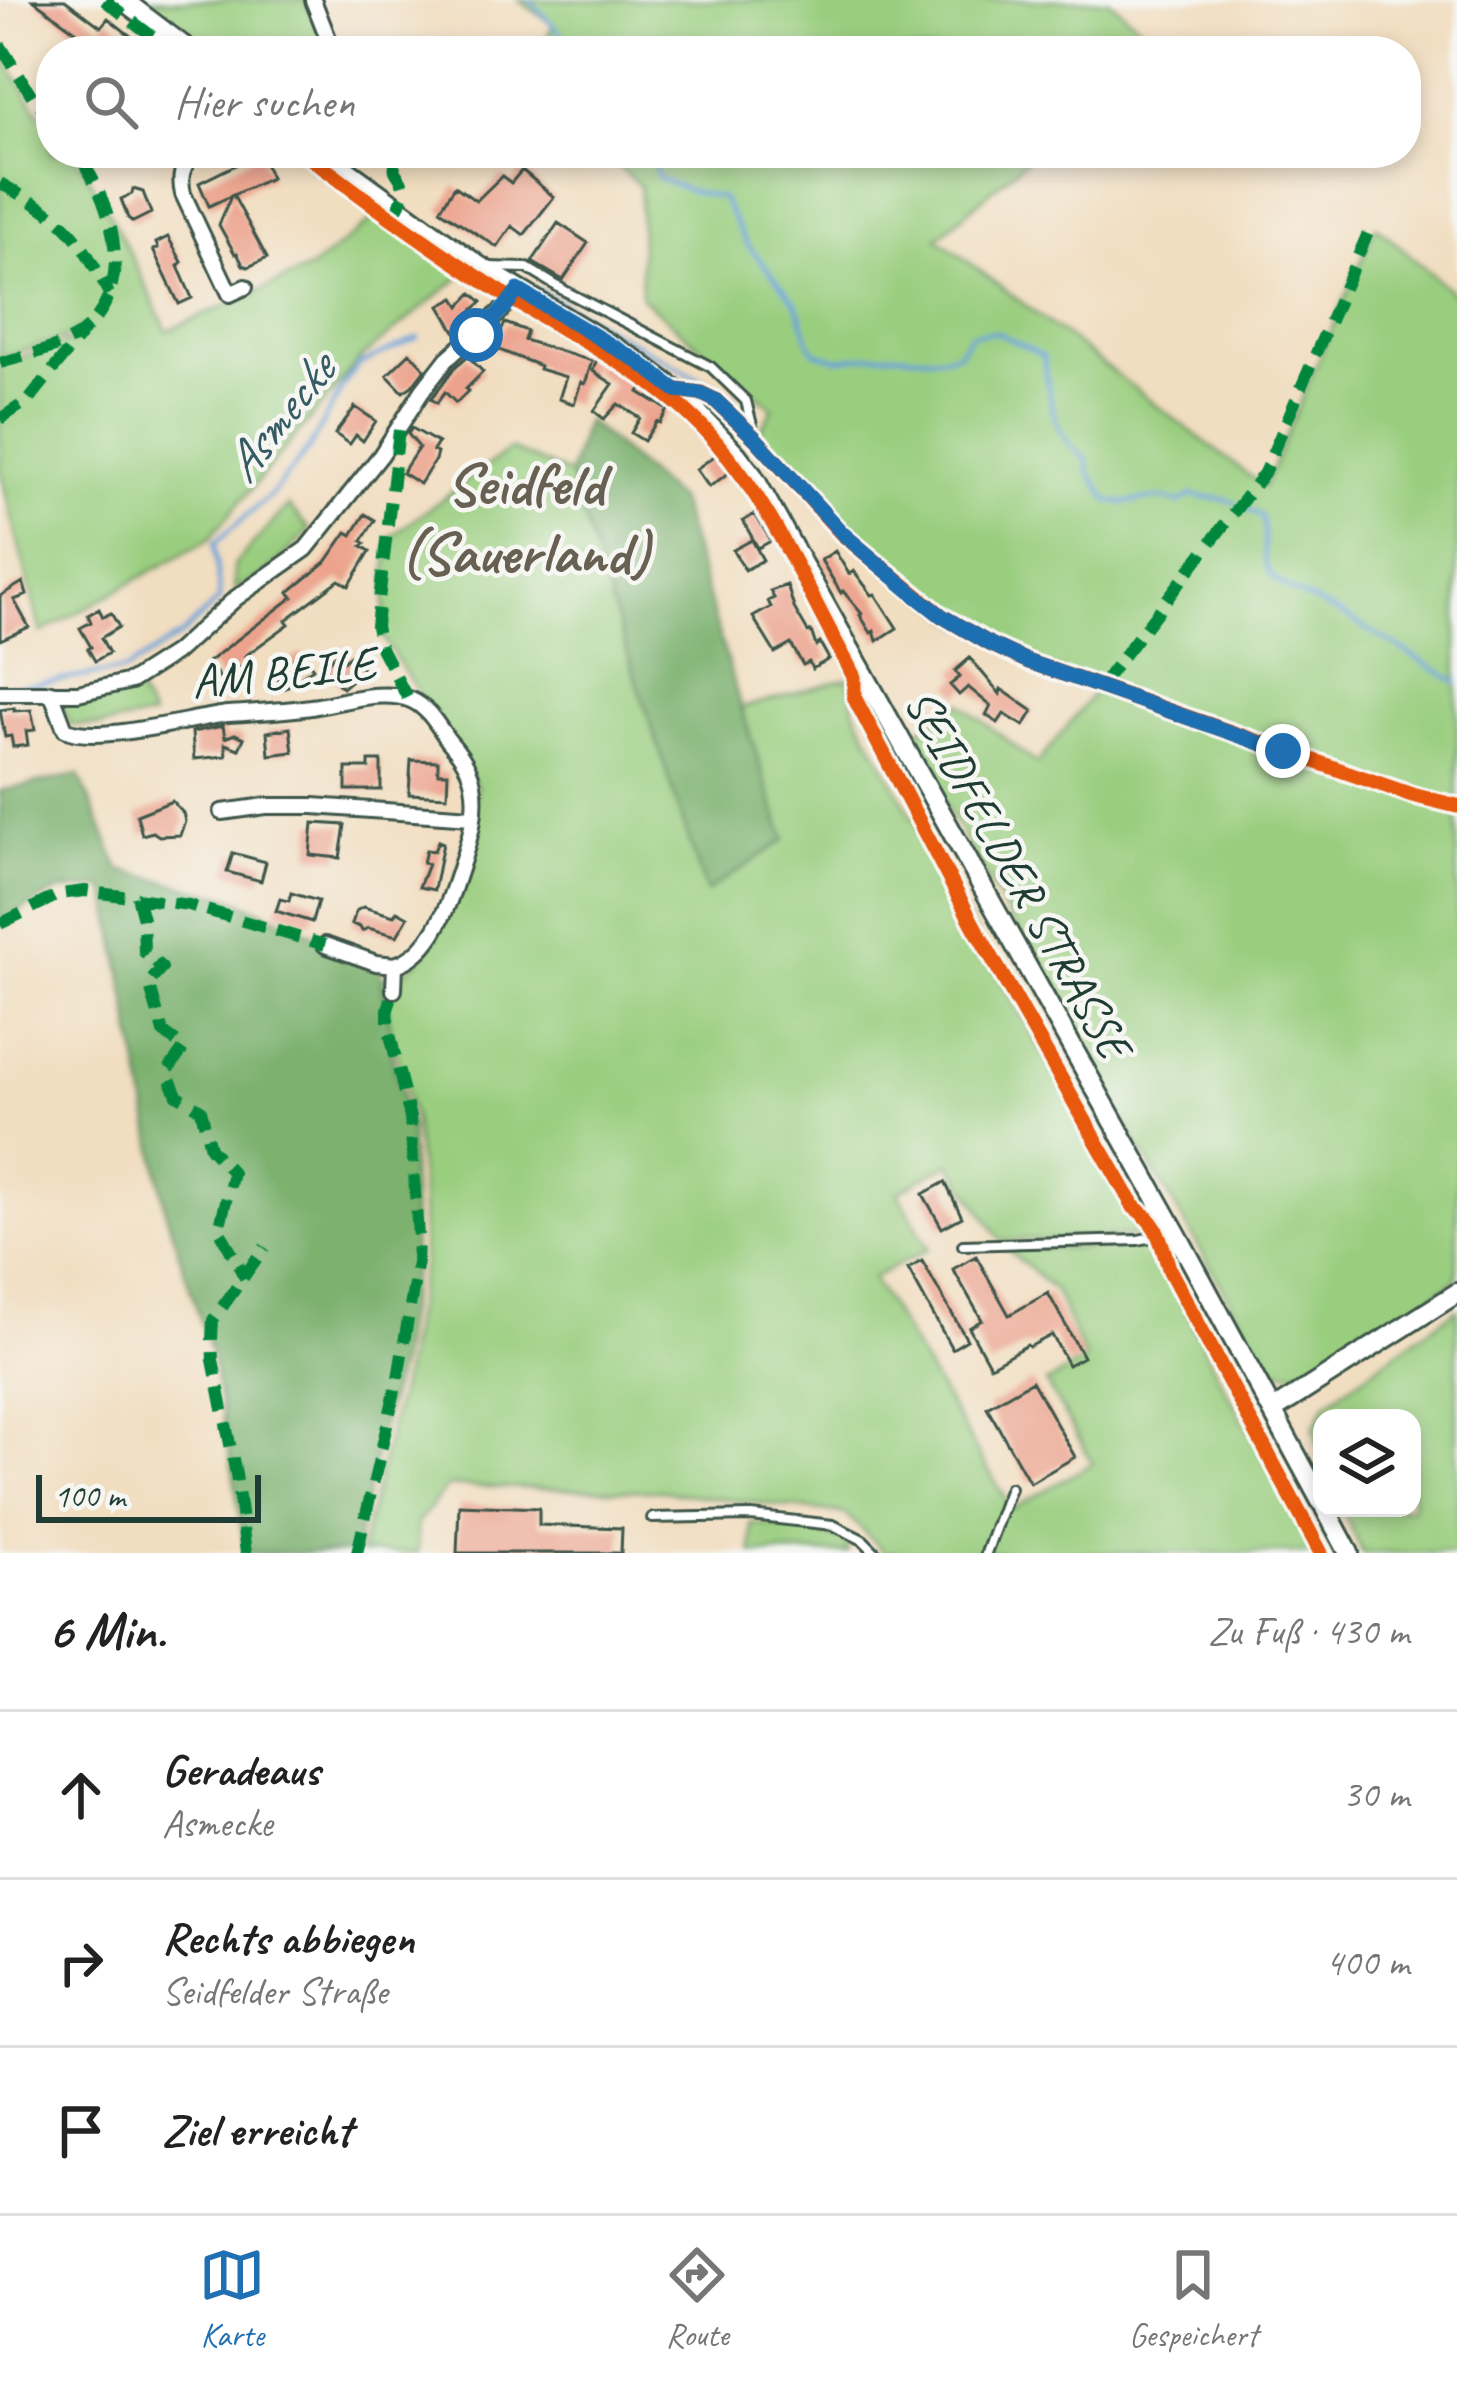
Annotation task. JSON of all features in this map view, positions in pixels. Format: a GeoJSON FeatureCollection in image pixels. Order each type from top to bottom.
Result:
{"type":"FeatureCollection","features":[{"type":"Feature","properties":{"kind":"main road"},"geometry":{"type":"LineString","coordinates":[[123,0],[171,36]]}},
{"type":"Feature","properties":{"kind":"main road","name":"SEIDFELDER STRASSE"},"geometry":{"type":"LineString","coordinates":[[344,168],[479,266],[636,360],[676,390],[753,476],[1313,1487]]}},
{"type":"Feature","properties":{"kind":"main road"},"geometry":{"type":"LineString","coordinates":[[1272,1411],[1457,1293]]}},
{"type":"Feature","properties":{"kind":"main road","name":"SEIDFELDER STRASSE"},"geometry":{"type":"LineString","coordinates":[[1329,1517],[1349,1553]]}},
{"type":"Feature","properties":{"kind":"street"},"geometry":{"type":"LineString","coordinates":[[313,0],[327,36]]}},
{"type":"Feature","properties":{"kind":"street"},"geometry":{"type":"LineString","coordinates":[[182,170],[182,194],[230,294],[244,287]]}},
{"type":"Feature","properties":{"kind":"street"},"geometry":{"type":"LineString","coordinates":[[0,693],[78,693],[130,681],[175,653],[236,598],[306,549],[399,430],[447,359],[518,290]]}},
{"type":"Feature","properties":{"kind":"street","name":"SEIDFELDER STRASSE"},"geometry":{"type":"LineString","coordinates":[[676,390],[715,400],[842,533],[942,616],[990,644],[1029,662],[1412,796],[1457,806]]}},
{"type":"Feature","properties":{"kind":"street","name":"AM BEILE"},"geometry":{"type":"LineString","coordinates":[[51,692],[65,729],[75,734],[390,696],[408,699],[428,712],[469,771],[472,817],[444,915],[414,956],[395,965]]}},
{"type":"Feature","properties":{"kind":"street"},"geometry":{"type":"LineString","coordinates":[[222,812],[313,806],[472,817]]}},
{"type":"Feature","properties":{"kind":"street"},"geometry":{"type":"LineString","coordinates":[[325,945],[395,965],[394,990]]}},
{"type":"Feature","properties":{"kind":"lane"},"geometry":{"type":"LineString","coordinates":[[158,36],[163,30]]}},
{"type":"Feature","properties":{"kind":"lane"},"geometry":{"type":"LineString","coordinates":[[479,266],[527,268],[711,367],[746,401],[755,438]]}},
{"type":"Feature","properties":{"kind":"lane"},"geometry":{"type":"LineString","coordinates":[[963,1245],[1138,1240],[1176,1233]]}},
{"type":"Feature","properties":{"kind":"lane"},"geometry":{"type":"LineString","coordinates":[[986,1553],[1010,1488]]}},
{"type":"Feature","properties":{"kind":"lane"},"geometry":{"type":"LineString","coordinates":[[652,1518],[752,1516],[833,1525],[863,1540],[876,1553]]}},
{"type":"Feature","properties":{"kind":"green space"},"geometry":{"type":"Polygon","coordinates":[[[145,0],[305,0],[322,36],[192,36],[145,0]]]}},
{"type":"Feature","properties":{"kind":"green space"},"geometry":{"type":"Polygon","coordinates":[[[519,0],[1109,0],[1152,36],[548,36],[553,25],[519,0]]]}},
{"type":"Feature","properties":{"kind":"green space"},"geometry":{"type":"Polygon","coordinates":[[[0,51],[36,108],[36,168],[83,168],[167,331],[312,268],[380,214],[464,274],[362,357],[209,539],[41,633],[0,470],[0,365],[88,331],[80,328],[67,337],[0,358],[0,51]]]}},
{"type":"Feature","properties":{"kind":"green space"},"geometry":{"type":"Polygon","coordinates":[[[620,168],[1017,168],[937,238],[1264,487],[1376,226],[1457,296],[1457,1279],[1324,1362],[1288,1372],[1264,1357],[907,738],[960,703],[1037,764],[1097,689],[960,624],[856,541],[757,435],[773,408],[641,297],[640,186],[620,168]]]}},
{"type":"Feature","properties":{"kind":"green space"},"geometry":{"type":"Polygon","coordinates":[[[586,420],[679,501],[785,840],[706,892],[569,474],[586,420]]]}},
{"type":"Feature","properties":{"kind":"green space"},"geometry":{"type":"Polygon","coordinates":[[[510,449],[569,474],[706,891],[784,839],[741,708],[848,678],[855,711],[985,952],[1133,1212],[1151,1223],[1147,1236],[1001,1241],[950,1163],[898,1192],[929,1249],[872,1278],[1012,1509],[1093,1463],[1046,1383],[1086,1360],[1055,1291],[1006,1248],[1159,1248],[1218,1375],[1318,1553],[885,1553],[846,1514],[662,1491],[448,1486],[417,1523],[418,1553],[360,1553],[403,1374],[423,1265],[414,1120],[381,979],[408,969],[436,935],[455,885],[477,786],[383,638],[389,538],[510,449]]]}},
{"type":"Feature","properties":{"kind":"green space"},"geometry":{"type":"Polygon","coordinates":[[[288,506],[310,530],[263,576],[235,589],[234,565],[288,506]]]}},
{"type":"Feature","properties":{"kind":"green space"},"geometry":{"type":"Polygon","coordinates":[[[135,687],[152,717],[103,726],[71,725],[61,703],[135,687]]]}},
{"type":"Feature","properties":{"kind":"green space"},"geometry":{"type":"Polygon","coordinates":[[[79,775],[120,870],[233,898],[379,963],[391,1052],[410,1127],[414,1264],[398,1365],[354,1553],[245,1553],[211,1353],[166,1213],[107,892],[102,887],[58,891],[0,921],[0,791],[79,775]]]}},
{"type":"Feature","properties":{"kind":"green space"},"geometry":{"type":"Polygon","coordinates":[[[1457,1309],[1457,1553],[1363,1553],[1345,1517],[1421,1517],[1421,1409],[1323,1409],[1457,1309]]]}},
{"type":"Feature","properties":{"kind":"green space"},"geometry":{"type":"Polygon","coordinates":[[[751,1523],[847,1540],[848,1553],[752,1553],[751,1523]]]}},
{"type":"Feature","properties":{"kind":"building"},"geometry":{"type":"Polygon","coordinates":[[[33,0],[65,0],[101,27],[108,18],[131,36],[70,36],[81,35],[33,0]]]}},
{"type":"Feature","properties":{"kind":"building"},"geometry":{"type":"Polygon","coordinates":[[[230,168],[267,168],[271,178],[233,195],[267,258],[243,265],[219,225],[231,196],[209,206],[199,183],[230,168]]]}},
{"type":"Feature","properties":{"kind":"building"},"geometry":{"type":"Polygon","coordinates":[[[522,170],[554,197],[524,235],[512,226],[497,247],[440,210],[455,186],[476,201],[502,176],[511,183],[522,170]]]}},
{"type":"Feature","properties":{"kind":"building"},"geometry":{"type":"Polygon","coordinates":[[[133,189],[143,192],[151,213],[133,222],[121,199],[133,189]]]}},
{"type":"Feature","properties":{"kind":"building"},"geometry":{"type":"Polygon","coordinates":[[[558,223],[588,243],[563,280],[532,262],[558,223]]]}},
{"type":"Feature","properties":{"kind":"building"},"geometry":{"type":"Polygon","coordinates":[[[168,237],[182,262],[178,266],[192,298],[179,304],[153,250],[168,237]]]}},
{"type":"Feature","properties":{"kind":"building"},"geometry":{"type":"Polygon","coordinates":[[[472,293],[482,302],[462,320],[466,326],[455,331],[440,306],[455,298],[460,306],[472,293]]]}},
{"type":"Feature","properties":{"kind":"building"},"geometry":{"type":"Polygon","coordinates":[[[505,323],[527,331],[524,340],[592,361],[574,404],[559,399],[566,377],[494,348],[505,323]]]}},
{"type":"Feature","properties":{"kind":"building"},"geometry":{"type":"Polygon","coordinates":[[[410,353],[425,369],[403,392],[387,375],[410,353]]]}},
{"type":"Feature","properties":{"kind":"building"},"geometry":{"type":"Polygon","coordinates":[[[468,356],[483,372],[468,391],[456,403],[445,392],[437,403],[431,399],[455,367],[468,356]]]}},
{"type":"Feature","properties":{"kind":"building"},"geometry":{"type":"Polygon","coordinates":[[[597,358],[643,386],[639,392],[668,410],[644,441],[631,433],[640,418],[618,404],[604,419],[594,411],[613,384],[593,371],[597,358]]]}},
{"type":"Feature","properties":{"kind":"building"},"geometry":{"type":"Polygon","coordinates":[[[355,407],[376,421],[363,441],[356,435],[350,444],[335,434],[355,407]]]}},
{"type":"Feature","properties":{"kind":"building"},"geometry":{"type":"Polygon","coordinates":[[[412,428],[438,443],[435,460],[420,484],[402,473],[419,447],[408,434],[412,428]]]}},
{"type":"Feature","properties":{"kind":"building"},"geometry":{"type":"Polygon","coordinates":[[[716,455],[729,473],[709,487],[696,469],[716,455]]]}},
{"type":"Feature","properties":{"kind":"building"},"geometry":{"type":"Polygon","coordinates":[[[365,514],[375,520],[362,541],[370,551],[349,586],[339,580],[286,620],[289,624],[245,656],[249,661],[222,681],[208,662],[293,597],[289,592],[326,562],[365,514]]]}},
{"type":"Feature","properties":{"kind":"building"},"geometry":{"type":"Polygon","coordinates":[[[755,514],[771,541],[758,548],[743,521],[755,514]]]}},
{"type":"Feature","properties":{"kind":"building"},"geometry":{"type":"Polygon","coordinates":[[[752,540],[763,560],[745,570],[733,550],[752,540]]]}},
{"type":"Feature","properties":{"kind":"building"},"geometry":{"type":"Polygon","coordinates":[[[835,551],[849,574],[854,571],[875,594],[897,628],[877,641],[821,560],[835,551]]]}},
{"type":"Feature","properties":{"kind":"building"},"geometry":{"type":"Polygon","coordinates":[[[23,582],[27,595],[14,600],[29,627],[0,640],[0,596],[23,582]]]}},
{"type":"Feature","properties":{"kind":"building"},"geometry":{"type":"Polygon","coordinates":[[[787,585],[794,608],[829,659],[812,669],[809,662],[803,665],[791,644],[775,653],[753,617],[771,607],[770,591],[787,585]]]}},
{"type":"Feature","properties":{"kind":"building"},"geometry":{"type":"Polygon","coordinates":[[[99,609],[103,617],[111,613],[119,627],[101,638],[109,653],[95,661],[80,628],[99,609]]]}},
{"type":"Feature","properties":{"kind":"building"},"geometry":{"type":"Polygon","coordinates":[[[301,653],[313,668],[285,688],[277,678],[283,673],[280,669],[301,653]]]}},
{"type":"Feature","properties":{"kind":"building"},"geometry":{"type":"Polygon","coordinates":[[[337,653],[343,661],[350,655],[363,670],[342,688],[323,666],[337,653]]]}},
{"type":"Feature","properties":{"kind":"building"},"geometry":{"type":"Polygon","coordinates":[[[970,658],[1000,694],[1001,689],[1033,711],[1024,726],[1004,714],[998,723],[986,715],[991,706],[968,687],[959,695],[950,685],[960,677],[955,671],[970,658]]]}},
{"type":"Feature","properties":{"kind":"building"},"geometry":{"type":"Polygon","coordinates":[[[0,710],[31,710],[35,730],[26,731],[28,745],[13,747],[11,736],[5,737],[0,710]]]}},
{"type":"Feature","properties":{"kind":"building"},"geometry":{"type":"Polygon","coordinates":[[[223,726],[225,738],[235,734],[244,738],[239,749],[225,744],[226,756],[194,759],[192,732],[223,726]]]}},
{"type":"Feature","properties":{"kind":"building"},"geometry":{"type":"Polygon","coordinates":[[[290,728],[293,752],[269,755],[267,732],[290,728]]]}},
{"type":"Feature","properties":{"kind":"building"},"geometry":{"type":"Polygon","coordinates":[[[411,760],[438,761],[438,773],[448,773],[447,796],[409,794],[411,760]]]}},
{"type":"Feature","properties":{"kind":"building"},"geometry":{"type":"Polygon","coordinates":[[[369,761],[381,761],[381,790],[346,790],[346,768],[369,768],[369,761]]]}},
{"type":"Feature","properties":{"kind":"building"},"geometry":{"type":"Polygon","coordinates":[[[172,801],[185,821],[180,835],[142,835],[137,815],[172,801]]]}},
{"type":"Feature","properties":{"kind":"building"},"geometry":{"type":"Polygon","coordinates":[[[313,823],[345,825],[340,858],[310,855],[313,823]]]}},
{"type":"Feature","properties":{"kind":"building"},"geometry":{"type":"Polygon","coordinates":[[[438,841],[443,843],[434,890],[419,887],[428,864],[423,863],[426,850],[434,851],[438,841]]]}},
{"type":"Feature","properties":{"kind":"building"},"geometry":{"type":"Polygon","coordinates":[[[233,853],[266,862],[261,881],[227,872],[233,853]]]}},
{"type":"Feature","properties":{"kind":"building"},"geometry":{"type":"Polygon","coordinates":[[[291,893],[318,901],[312,922],[276,911],[280,899],[289,901],[291,893]]]}},
{"type":"Feature","properties":{"kind":"building"},"geometry":{"type":"Polygon","coordinates":[[[363,907],[408,917],[397,936],[368,928],[362,931],[352,924],[356,911],[363,907]]]}},
{"type":"Feature","properties":{"kind":"building"},"geometry":{"type":"Polygon","coordinates":[[[945,1182],[962,1217],[942,1228],[923,1194],[945,1182]]]}},
{"type":"Feature","properties":{"kind":"building"},"geometry":{"type":"Polygon","coordinates":[[[976,1256],[1009,1315],[1048,1293],[1083,1357],[1068,1365],[1052,1335],[990,1366],[969,1328],[982,1320],[953,1269],[976,1256]]]}},
{"type":"Feature","properties":{"kind":"building"},"geometry":{"type":"Polygon","coordinates":[[[922,1261],[967,1340],[952,1349],[908,1269],[922,1261]]]}},
{"type":"Feature","properties":{"kind":"building"},"geometry":{"type":"Polygon","coordinates":[[[1032,1381],[1075,1457],[1030,1483],[987,1407],[1032,1381]]]}},
{"type":"Feature","properties":{"kind":"building"},"geometry":{"type":"Polygon","coordinates":[[[459,1505],[539,1508],[539,1525],[622,1528],[621,1553],[457,1553],[459,1505]]]}},
{"type":"Feature","properties":{"kind":"waterway"},"geometry":{"type":"LineString","coordinates":[[530,0],[562,36]]}},
{"type":"Feature","properties":{"kind":"waterway"},"geometry":{"type":"LineString","coordinates":[[655,168],[659,178],[722,198],[746,243],[797,304],[817,353],[838,359],[889,354],[934,357],[958,353],[971,334],[996,332],[1043,356],[1058,426],[1087,460],[1089,472],[1108,500],[1162,498],[1180,503],[1192,495],[1236,503]]}},
{"type":"Feature","properties":{"kind":"waterway","name":"Asmecke"},"geometry":{"type":"LineString","coordinates":[[512,276],[735,398]]}},
{"type":"Feature","properties":{"kind":"waterway","name":"Asmecke"},"geometry":{"type":"LineString","coordinates":[[12,687],[126,670],[184,633],[220,599],[214,544],[271,495],[310,447],[359,365],[418,337]]}},
{"type":"Feature","properties":{"kind":"waterway"},"geometry":{"type":"LineString","coordinates":[[1246,508],[1261,516],[1266,566],[1275,579],[1457,682]]}},
{"type":"Feature","properties":{"kind":"marked path"},"geometry":{"type":"LineString","coordinates":[[104,0],[152,36]]}},
{"type":"Feature","properties":{"kind":"marked path"},"geometry":{"type":"LineString","coordinates":[[0,45],[36,101]]}},
{"type":"Feature","properties":{"kind":"marked path"},"geometry":{"type":"LineString","coordinates":[[0,363],[80,334],[98,315],[109,293],[114,245],[101,196],[86,168]]}},
{"type":"Feature","properties":{"kind":"marked path"},"geometry":{"type":"LineString","coordinates":[[392,218],[404,193],[395,168]]}},
{"type":"Feature","properties":{"kind":"marked path"},"geometry":{"type":"LineString","coordinates":[[0,183],[66,227],[109,294]]}},
{"type":"Feature","properties":{"kind":"marked path"},"geometry":{"type":"LineString","coordinates":[[1101,685],[1264,473],[1368,233]]}},
{"type":"Feature","properties":{"kind":"marked path"},"geometry":{"type":"LineString","coordinates":[[0,419],[29,400],[81,335]]}},
{"type":"Feature","properties":{"kind":"marked path"},"geometry":{"type":"LineString","coordinates":[[399,430],[376,626],[380,646],[408,699]]}},
{"type":"Feature","properties":{"kind":"marked path"},"geometry":{"type":"LineString","coordinates":[[0,924],[60,894],[85,891],[189,905],[325,945]]}},
{"type":"Feature","properties":{"kind":"marked path"},"geometry":{"type":"LineString","coordinates":[[137,896],[144,952],[162,968],[149,983],[163,1032],[184,1048],[167,1072],[177,1095],[201,1110],[210,1148],[233,1173],[219,1229],[245,1278]]}},
{"type":"Feature","properties":{"kind":"marked path"},"geometry":{"type":"LineString","coordinates":[[357,1553],[398,1378],[417,1266],[410,1118],[388,1026],[394,990]]}},
{"type":"Feature","properties":{"kind":"marked path"},"geometry":{"type":"LineString","coordinates":[[246,1553],[213,1360],[213,1320],[265,1247]]}},
{"type":"Feature","properties":{"kind":"cycle path"},"geometry":{"type":"LineString","coordinates":[[324,168],[481,279],[644,378],[694,418],[736,467],[771,521],[847,663],[854,677],[854,697],[974,926],[1134,1207],[1155,1228],[1170,1271],[1321,1553]]}},
{"type":"Feature","properties":{"kind":"cycle path"},"geometry":{"type":"LineString","coordinates":[[676,390],[715,400],[842,534],[942,616],[990,644],[1029,662],[1412,795],[1457,806]]}},
{"type":"Feature","properties":{"kind":"district","name":"Seidfeld (Sauerland)"},"geometry":{"type":"Point","coordinates":[525,518]}},
{"type":"Feature","properties":{"kind":"route"},"geometry":{"type":"LineString","coordinates":[[476,335],[518,290],[636,360],[676,390],[715,400],[842,533],[942,616],[1029,662],[1283,751]]}}]}
